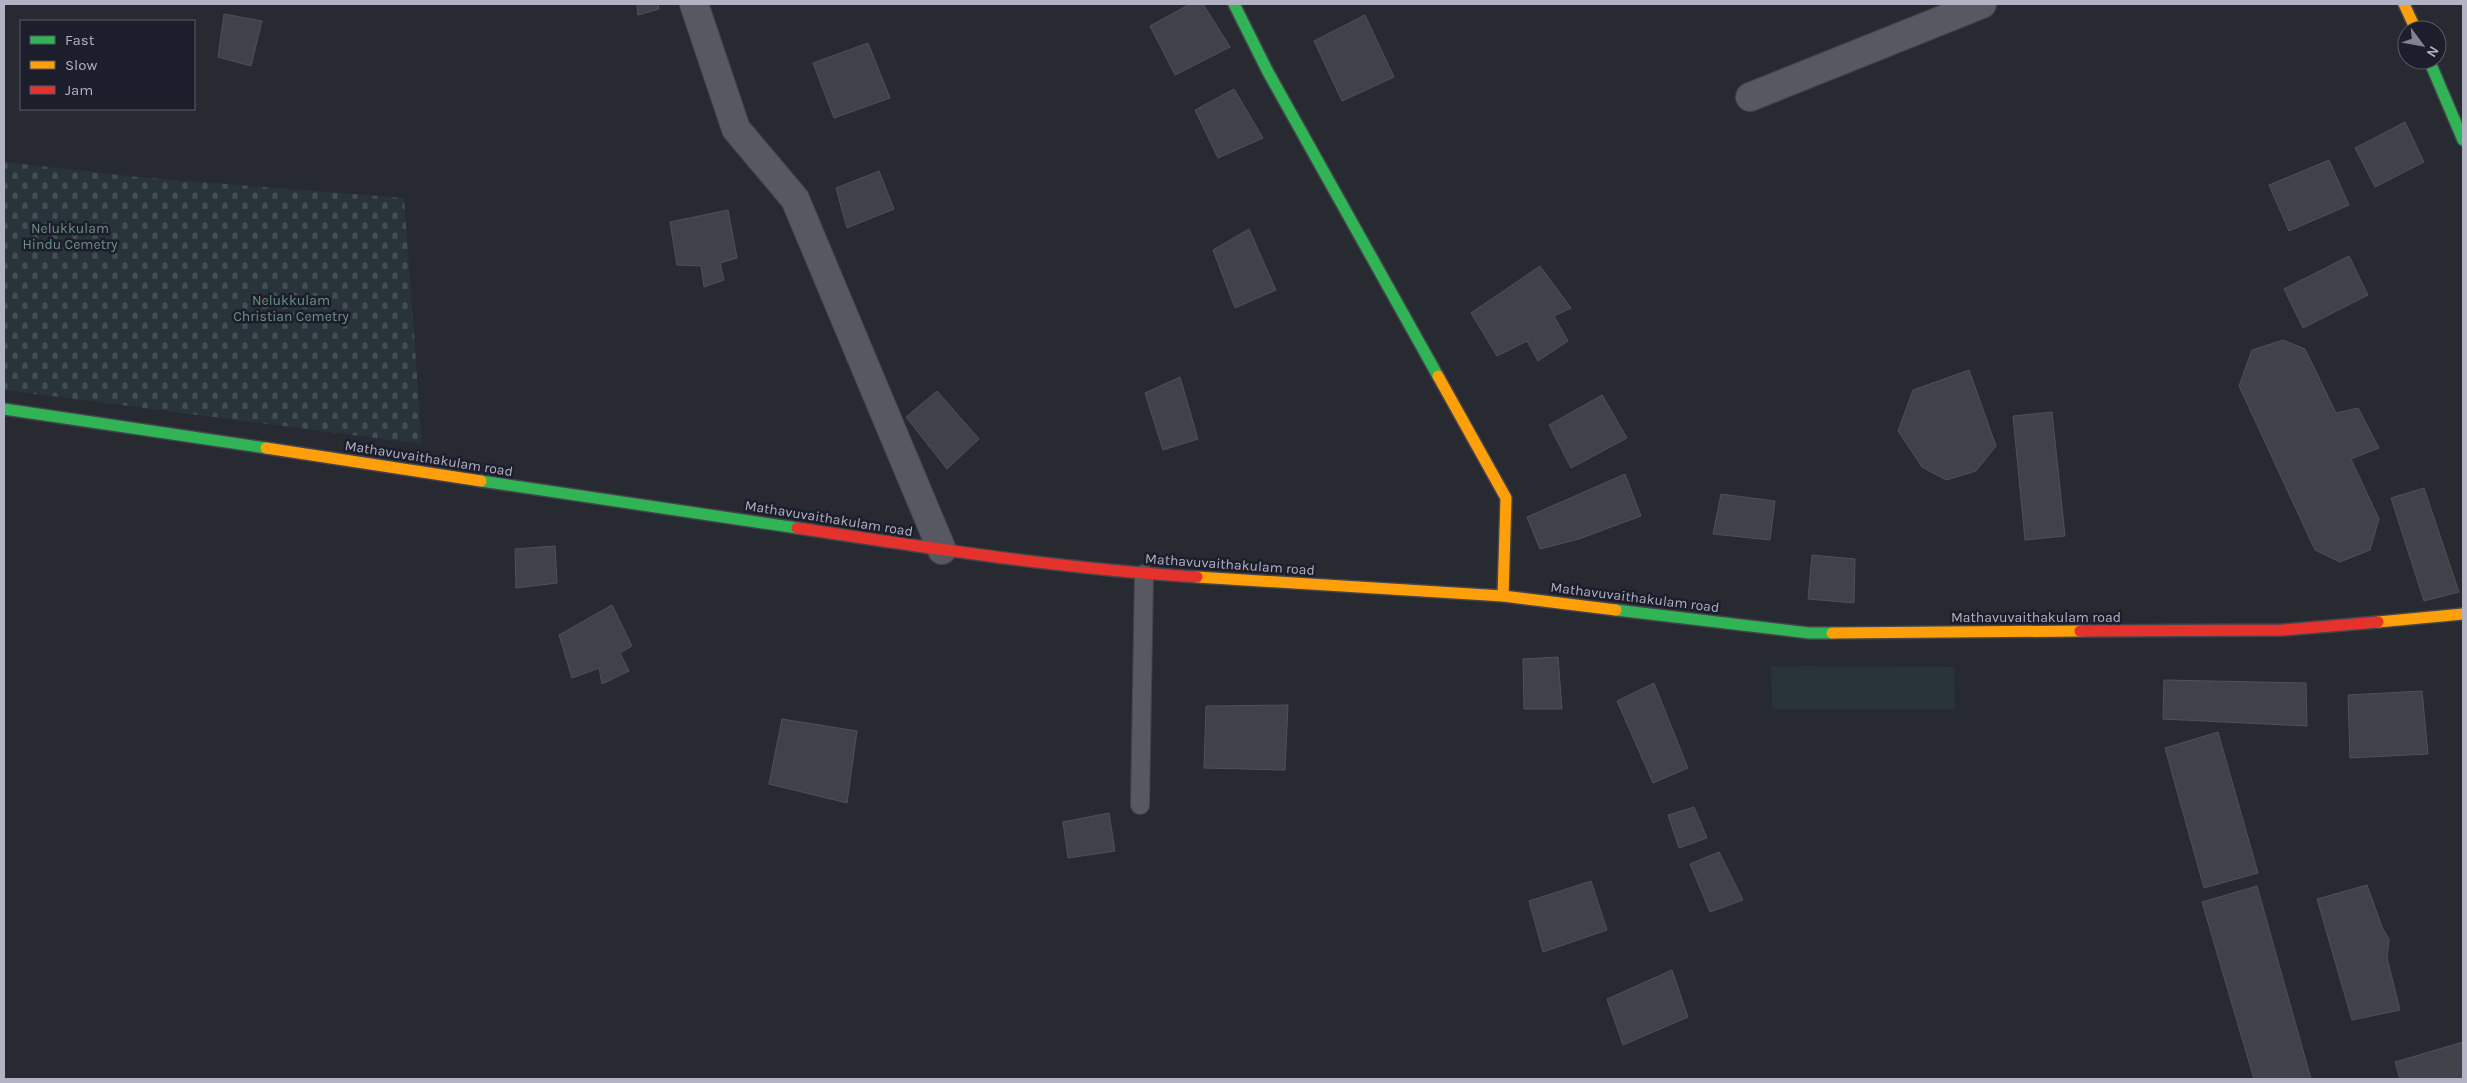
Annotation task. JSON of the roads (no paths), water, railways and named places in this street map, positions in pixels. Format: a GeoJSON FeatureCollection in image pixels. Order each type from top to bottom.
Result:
{"type":"FeatureCollection","features":[{"type":"Feature","properties":{"kind":"street"},"geometry":{"type":"LineString","coordinates":[[694,4],[736,129],[795,199],[942,550]]}},
{"type":"Feature","properties":{"kind":"street"},"geometry":{"type":"LineString","coordinates":[[1234,4],[1268,72],[1506,498],[1503,596]]}},
{"type":"Feature","properties":{"kind":"street"},"geometry":{"type":"LineString","coordinates":[[1750,97],[1982,4]]}},
{"type":"Feature","properties":{"kind":"street"},"geometry":{"type":"LineString","coordinates":[[2404,4],[2411,20]]}},
{"type":"Feature","properties":{"kind":"street"},"geometry":{"type":"LineString","coordinates":[[2433,70],[2463,140]]}},
{"type":"Feature","properties":{"kind":"street","name":"Mathavuvaithakulam road"},"geometry":{"type":"LineString","coordinates":[[4,409],[942,550],[1144,574],[1503,596],[1808,633],[2283,630],[2463,614]]}},
{"type":"Feature","properties":{"kind":"lane"},"geometry":{"type":"LineString","coordinates":[[1140,805],[1144,574]]}},
{"type":"Feature","properties":{"kind":"park label","name":"Nelukkulam Hindu Cemetry"},"geometry":{"type":"Point","coordinates":[70,236]}},
{"type":"Feature","properties":{"kind":"park label","name":"Nelukkulam Christian Cemetry"},"geometry":{"type":"Point","coordinates":[291,308]}}]}
